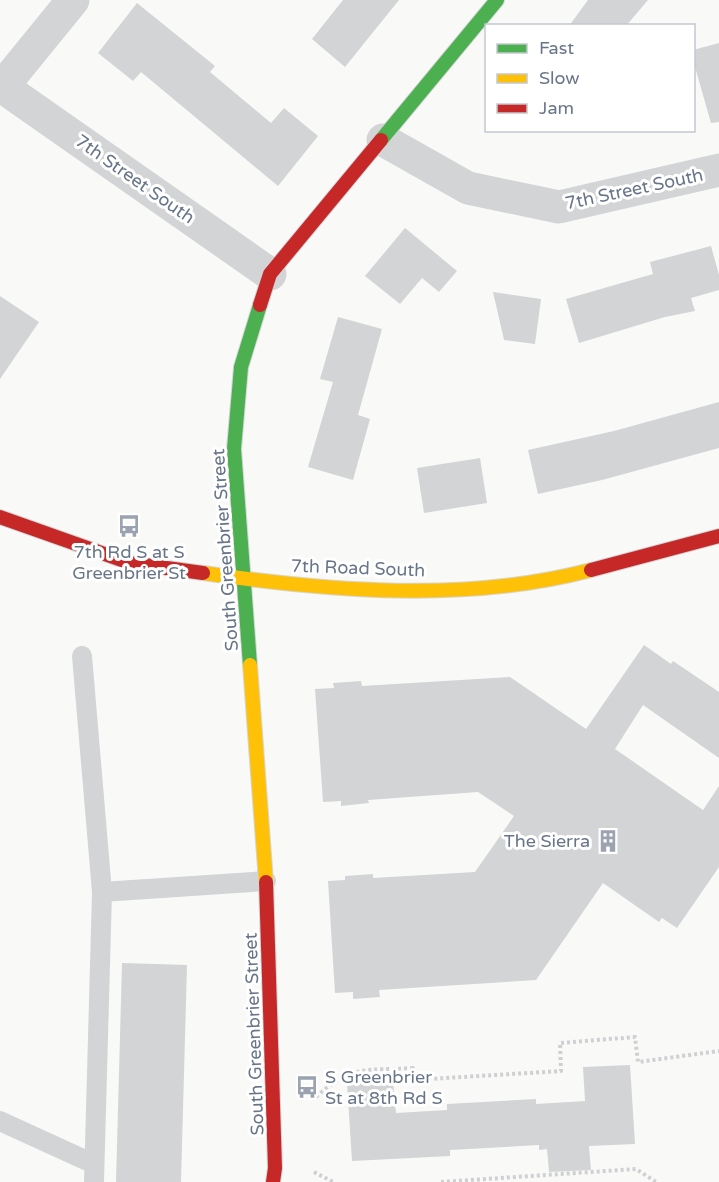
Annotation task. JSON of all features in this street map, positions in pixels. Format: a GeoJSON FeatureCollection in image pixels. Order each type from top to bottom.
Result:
{"type":"FeatureCollection","features":[{"type":"Feature","properties":{"kind":"street"},"geometry":{"type":"LineString","coordinates":[[1,86],[73,0]]}},
{"type":"Feature","properties":{"kind":"street","name":"South Greenbrier Street"},"geometry":{"type":"LineString","coordinates":[[273,1182],[275,1168],[266,881],[234,449],[241,367],[270,274],[497,0]]}},
{"type":"Feature","properties":{"kind":"street","name":"7th Street South"},"geometry":{"type":"LineString","coordinates":[[1,86],[270,274]]}},
{"type":"Feature","properties":{"kind":"street","name":"7th Street South"},"geometry":{"type":"LineString","coordinates":[[383,140],[468,188],[560,207],[719,170]]}},
{"type":"Feature","properties":{"kind":"street","name":"7th Road South"},"geometry":{"type":"LineString","coordinates":[[0,517],[130,563],[243,579],[383,591],[494,587],[580,573],[719,536]]}},
{"type":"Feature","properties":{"kind":"lane"},"geometry":{"type":"LineString","coordinates":[[0,1120],[94,1173],[102,892],[82,656]]}},
{"type":"Feature","properties":{"kind":"lane"},"geometry":{"type":"LineString","coordinates":[[102,892],[266,881]]}},
{"type":"Feature","properties":{"kind":"path"},"geometry":{"type":"LineString","coordinates":[[316,1097],[335,1079],[350,1072],[413,1068],[413,1080],[561,1071],[560,1043],[635,1037],[638,1062],[719,1051]]}},
{"type":"Feature","properties":{"kind":"path"},"geometry":{"type":"LineString","coordinates":[[441,1182],[636,1169],[656,1182]]}},
{"type":"Feature","properties":{"kind":"path"},"geometry":{"type":"LineString","coordinates":[[314,1172],[333,1182]]}},
{"type":"Feature","properties":{"kind":"building"},"geometry":{"type":"Polygon","coordinates":[[[343,0],[399,0],[345,67],[312,39],[343,0]]]}},
{"type":"Feature","properties":{"kind":"building"},"geometry":{"type":"Polygon","coordinates":[[[588,0],[648,0],[628,24],[570,24],[588,0]]]}},
{"type":"Feature","properties":{"kind":"building"},"geometry":{"type":"Polygon","coordinates":[[[137,3],[215,66],[210,72],[271,123],[284,108],[318,136],[278,186],[141,72],[133,81],[98,53],[137,3]]]}},
{"type":"Feature","properties":{"kind":"building"},"geometry":{"type":"Polygon","coordinates":[[[719,43],[719,122],[711,123],[695,67],[695,49],[719,43]]]}},
{"type":"Feature","properties":{"kind":"building"},"geometry":{"type":"Polygon","coordinates":[[[405,228],[457,271],[439,292],[422,278],[400,304],[365,276],[405,228]]]}},
{"type":"Feature","properties":{"kind":"building"},"geometry":{"type":"Polygon","coordinates":[[[711,246],[719,275],[719,290],[691,298],[695,311],[665,317],[579,343],[566,299],[653,274],[650,262],[711,246]]]}},
{"type":"Feature","properties":{"kind":"building"},"geometry":{"type":"Polygon","coordinates":[[[493,292],[541,299],[535,344],[504,340],[493,292]]]}},
{"type":"Feature","properties":{"kind":"building"},"geometry":{"type":"Polygon","coordinates":[[[0,296],[39,322],[0,379],[0,296]]]}},
{"type":"Feature","properties":{"kind":"building"},"geometry":{"type":"Polygon","coordinates":[[[338,317],[382,329],[358,415],[370,419],[353,480],[308,467],[333,382],[320,379],[338,317]]]}},
{"type":"Feature","properties":{"kind":"building"},"geometry":{"type":"Polygon","coordinates":[[[719,402],[719,448],[602,480],[538,494],[528,450],[614,431],[719,402]]]}},
{"type":"Feature","properties":{"kind":"building"},"geometry":{"type":"Polygon","coordinates":[[[480,458],[487,503],[424,513],[417,468],[480,458]]]}},
{"type":"Feature","properties":{"kind":"building","name":"The Sierra"},"geometry":{"type":"Polygon","coordinates":[[[644,645],[671,664],[673,661],[719,692],[719,758],[643,705],[615,749],[703,810],[719,786],[719,867],[677,928],[662,918],[659,922],[603,883],[536,980],[379,990],[380,997],[353,999],[353,992],[335,993],[328,881],[345,880],[345,876],[373,874],[373,878],[475,872],[514,816],[478,792],[368,800],[369,803],[341,806],[341,801],[323,802],[315,689],[334,688],[333,683],[361,681],[362,686],[510,677],[586,729],[644,645]]]}},
{"type":"Feature","properties":{"kind":"building"},"geometry":{"type":"Polygon","coordinates":[[[122,963],[187,965],[181,1182],[116,1182],[122,963]]]}},
{"type":"Feature","properties":{"kind":"building"},"geometry":{"type":"Polygon","coordinates":[[[630,1065],[635,1144],[589,1146],[591,1170],[549,1172],[547,1149],[539,1150],[539,1145],[450,1150],[450,1156],[352,1161],[347,1083],[393,1081],[396,1113],[447,1110],[447,1104],[536,1099],[536,1104],[585,1101],[583,1067],[630,1065]]]}},
{"type":"Feature","properties":{"kind":"traffic: fast"},"geometry":{"type":"LineString","coordinates":[[381,140],[497,0]]}},
{"type":"Feature","properties":{"kind":"traffic: fast"},"geometry":{"type":"LineString","coordinates":[[250,665],[234,449],[241,367],[260,305]]}},
{"type":"Feature","properties":{"kind":"traffic: slow"},"geometry":{"type":"LineString","coordinates":[[203,573],[299,585],[397,591],[495,587],[591,570]]}},
{"type":"Feature","properties":{"kind":"traffic: slow"},"geometry":{"type":"LineString","coordinates":[[250,665],[266,882]]}},
{"type":"Feature","properties":{"kind":"traffic: jam"},"geometry":{"type":"LineString","coordinates":[[260,305],[270,274],[381,140]]}},
{"type":"Feature","properties":{"kind":"traffic: jam"},"geometry":{"type":"LineString","coordinates":[[0,517],[130,563],[203,573]]}},
{"type":"Feature","properties":{"kind":"traffic: jam"},"geometry":{"type":"LineString","coordinates":[[591,570],[719,536]]}},
{"type":"Feature","properties":{"kind":"traffic: jam"},"geometry":{"type":"LineString","coordinates":[[266,882],[275,1168],[273,1182]]}},
{"type":"Feature","properties":{"kind":"place","name":"7th Rd S at S Greenbrier St"},"geometry":{"type":"Point","coordinates":[129,526]}},
{"type":"Feature","properties":{"kind":"place","name":"The Sierra"},"geometry":{"type":"Point","coordinates":[608,841]}},
{"type":"Feature","properties":{"kind":"place","name":"S Greenbrier St at 8th Rd S"},"geometry":{"type":"Point","coordinates":[307,1087]}}]}
